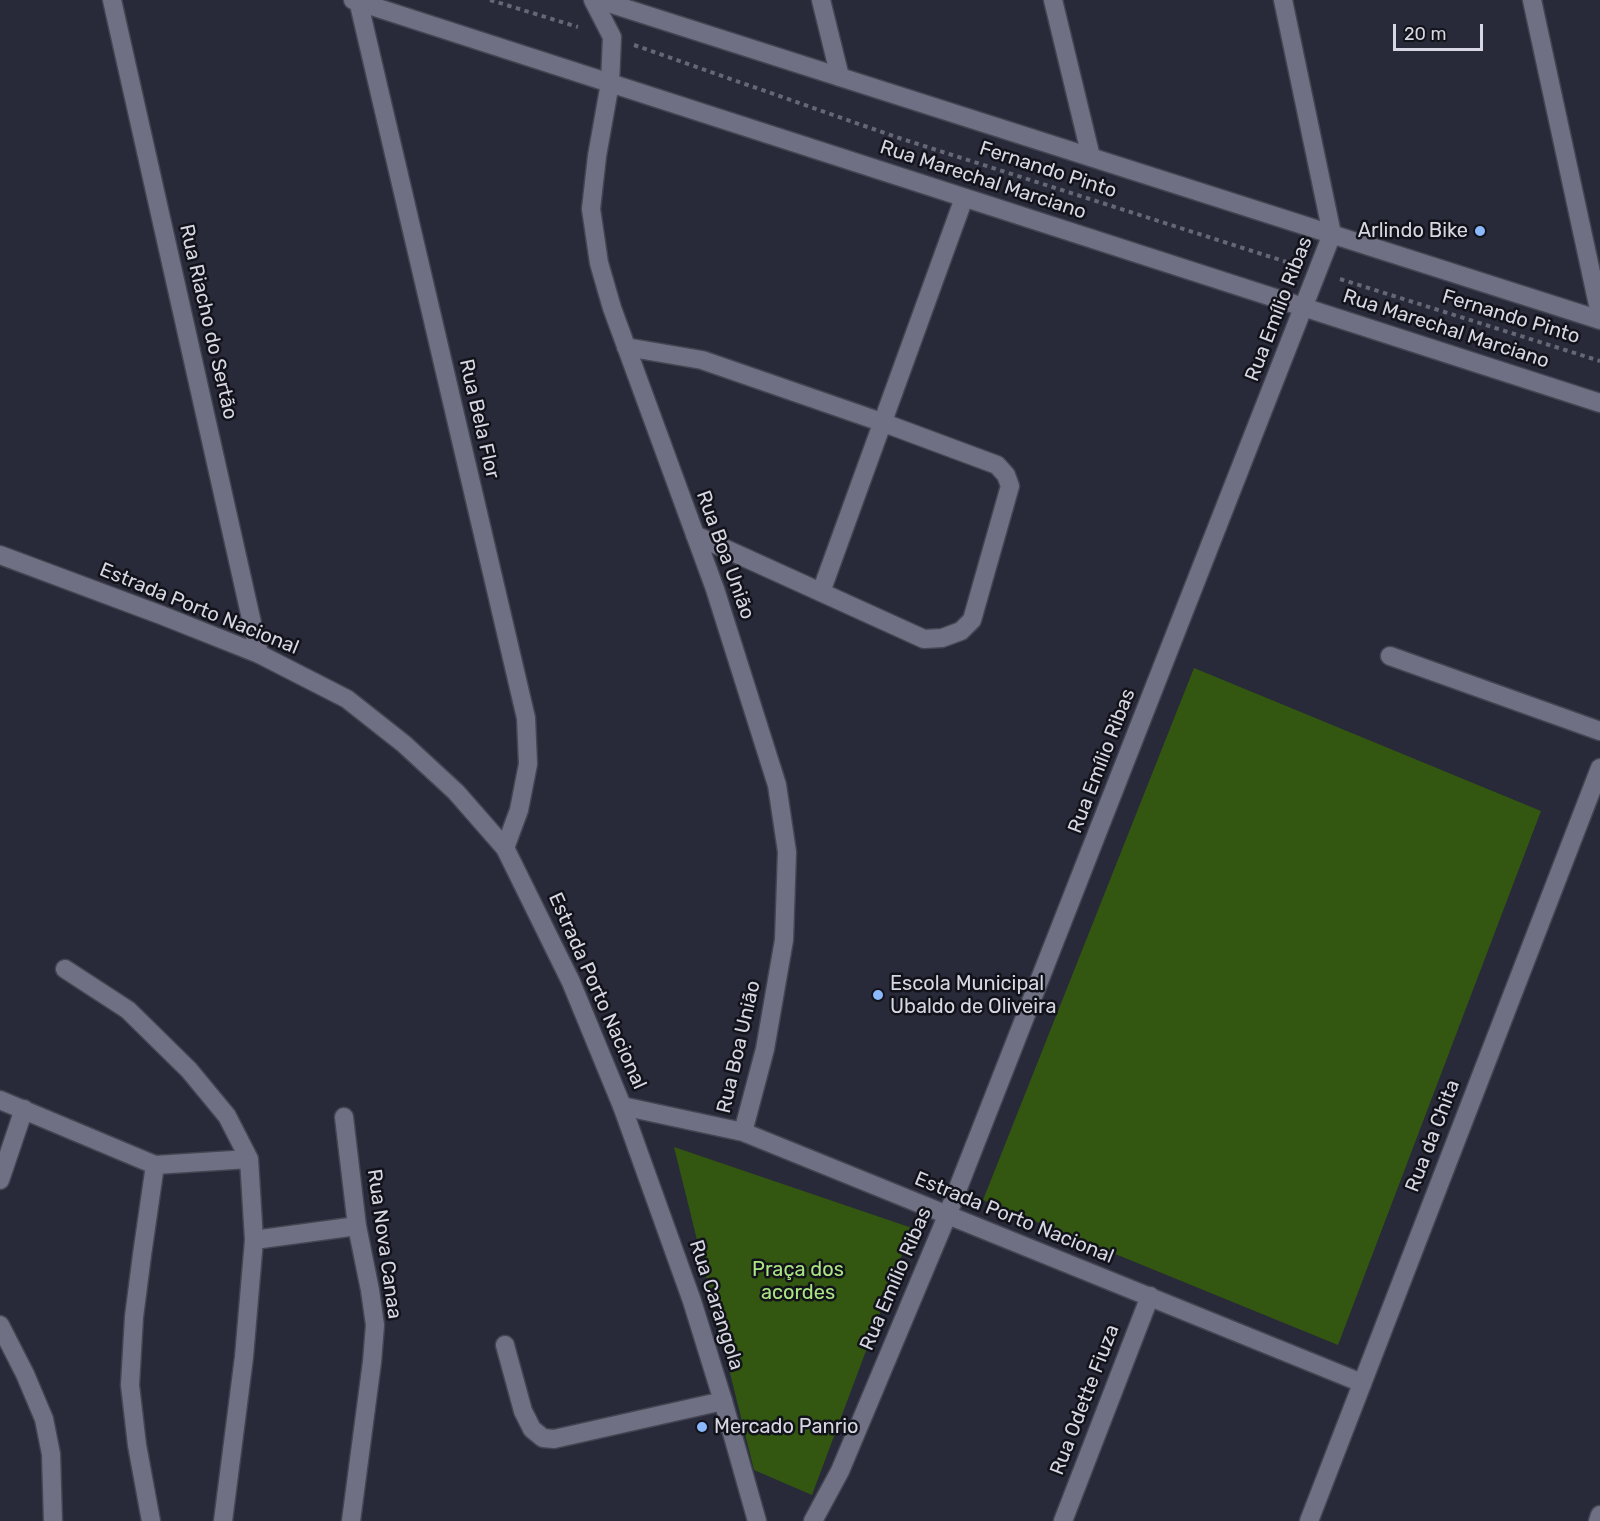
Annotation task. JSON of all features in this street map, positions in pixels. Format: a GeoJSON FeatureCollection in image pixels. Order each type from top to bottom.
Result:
{"type":"FeatureCollection","features":[{"type":"Feature","properties":{"kind":"street","name":"Rua Riacho do Sertão"},"geometry":{"type":"LineString","coordinates":[[112,0],[259,654]]}},
{"type":"Feature","properties":{"kind":"street","name":"Rua Boa União"},"geometry":{"type":"LineString","coordinates":[[593,0],[612,37],[610,83],[597,156],[591,209],[599,263],[626,347],[715,589],[777,785],[787,852],[784,940],[765,1049],[743,1132]]}},
{"type":"Feature","properties":{"kind":"street"},"geometry":{"type":"LineString","coordinates":[[599,0],[1600,320]]}},
{"type":"Feature","properties":{"kind":"street"},"geometry":{"type":"LineString","coordinates":[[821,0],[840,77]]}},
{"type":"Feature","properties":{"kind":"street"},"geometry":{"type":"LineString","coordinates":[[1053,0],[1091,157]]}},
{"type":"Feature","properties":{"kind":"street","name":"Rua Emílio Ribas"},"geometry":{"type":"LineString","coordinates":[[813,1521],[840,1471],[947,1216],[1332,234],[1283,0]]}},
{"type":"Feature","properties":{"kind":"street"},"geometry":{"type":"LineString","coordinates":[[1532,0],[1600,314]]}},
{"type":"Feature","properties":{"kind":"street","name":"Rua Marechal Marciano"},"geometry":{"type":"LineString","coordinates":[[356,1],[1600,403]]}},
{"type":"Feature","properties":{"kind":"street","name":"Rua Bela Flor"},"geometry":{"type":"LineString","coordinates":[[356,1],[526,718],[528,764],[519,810],[505,848]]}},
{"type":"Feature","properties":{"kind":"street"},"geometry":{"type":"LineString","coordinates":[[821,592],[964,198]]}},
{"type":"Feature","properties":{"kind":"street"},"geometry":{"type":"LineString","coordinates":[[626,347],[702,360],[884,423],[997,465],[1006,475],[1010,486],[972,620],[961,631],[942,638],[924,639],[695,536]]}},
{"type":"Feature","properties":{"kind":"street","name":"Estrada Porto Nacional"},"geometry":{"type":"LineString","coordinates":[[0,555],[259,654],[346,699],[404,744],[456,792],[505,848],[571,982],[622,1106],[743,1132],[1362,1383]]}},
{"type":"Feature","properties":{"kind":"street"},"geometry":{"type":"LineString","coordinates":[[1390,656],[1600,731]]}},
{"type":"Feature","properties":{"kind":"street","name":"Rua da Chita"},"geometry":{"type":"LineString","coordinates":[[1309,1521],[1600,768]]}},
{"type":"Feature","properties":{"kind":"street"},"geometry":{"type":"LineString","coordinates":[[64,969],[128,1010],[189,1070],[227,1116],[249,1159],[254,1240],[244,1357],[223,1521]]}},
{"type":"Feature","properties":{"kind":"street"},"geometry":{"type":"LineString","coordinates":[[0,1100],[155,1165],[249,1159]]}},
{"type":"Feature","properties":{"kind":"street","name":"Rua Carangola"},"geometry":{"type":"LineString","coordinates":[[622,1106],[692,1301],[757,1521]]}},
{"type":"Feature","properties":{"kind":"street"},"geometry":{"type":"LineString","coordinates":[[0,1180],[24,1109]]}},
{"type":"Feature","properties":{"kind":"street","name":"Rua Nova Canaa"},"geometry":{"type":"LineString","coordinates":[[344,1117],[357,1226],[375,1325],[351,1521]]}},
{"type":"Feature","properties":{"kind":"street"},"geometry":{"type":"LineString","coordinates":[[151,1521],[137,1445],[130,1384],[134,1317],[155,1165]]}},
{"type":"Feature","properties":{"kind":"street"},"geometry":{"type":"LineString","coordinates":[[254,1240],[357,1226]]}},
{"type":"Feature","properties":{"kind":"street","name":"Rua Odette Fiuza"},"geometry":{"type":"LineString","coordinates":[[1063,1521],[1150,1296]]}},
{"type":"Feature","properties":{"kind":"street"},"geometry":{"type":"LineString","coordinates":[[0,1325],[25,1374],[44,1419],[51,1454],[53,1521]]}},
{"type":"Feature","properties":{"kind":"street"},"geometry":{"type":"LineString","coordinates":[[505,1345],[523,1411],[532,1429],[543,1438],[554,1439],[723,1401]]}},
{"type":"Feature","properties":{"kind":"street"},"geometry":{"type":"LineString","coordinates":[[1598,1521],[1600,1515]]}},
{"type":"Feature","properties":{"kind":"path","name":"Fernando Pinto"},"geometry":{"type":"LineString","coordinates":[[490,0],[612,37],[896,137],[1600,360]]}},
{"type":"Feature","properties":{"kind":"green space"},"geometry":{"type":"Polygon","coordinates":[[[1194,668],[1541,811],[1338,1345],[983,1200],[1194,668]]]}},
{"type":"Feature","properties":{"kind":"green space","name":"Praça dos acordes"},"geometry":{"type":"Polygon","coordinates":[[[674,1147],[912,1228],[812,1495],[754,1470],[674,1147]]]}},
{"type":"Feature","properties":{"kind":"place","name":"Arlindo Bike"},"geometry":{"type":"Point","coordinates":[1480,231]}},
{"type":"Feature","properties":{"kind":"place","name":"Escola Municipal Ubaldo de Oliveira"},"geometry":{"type":"Point","coordinates":[878,995]}},
{"type":"Feature","properties":{"kind":"place","name":"Mercado Panrio"},"geometry":{"type":"Point","coordinates":[702,1427]}}]}
